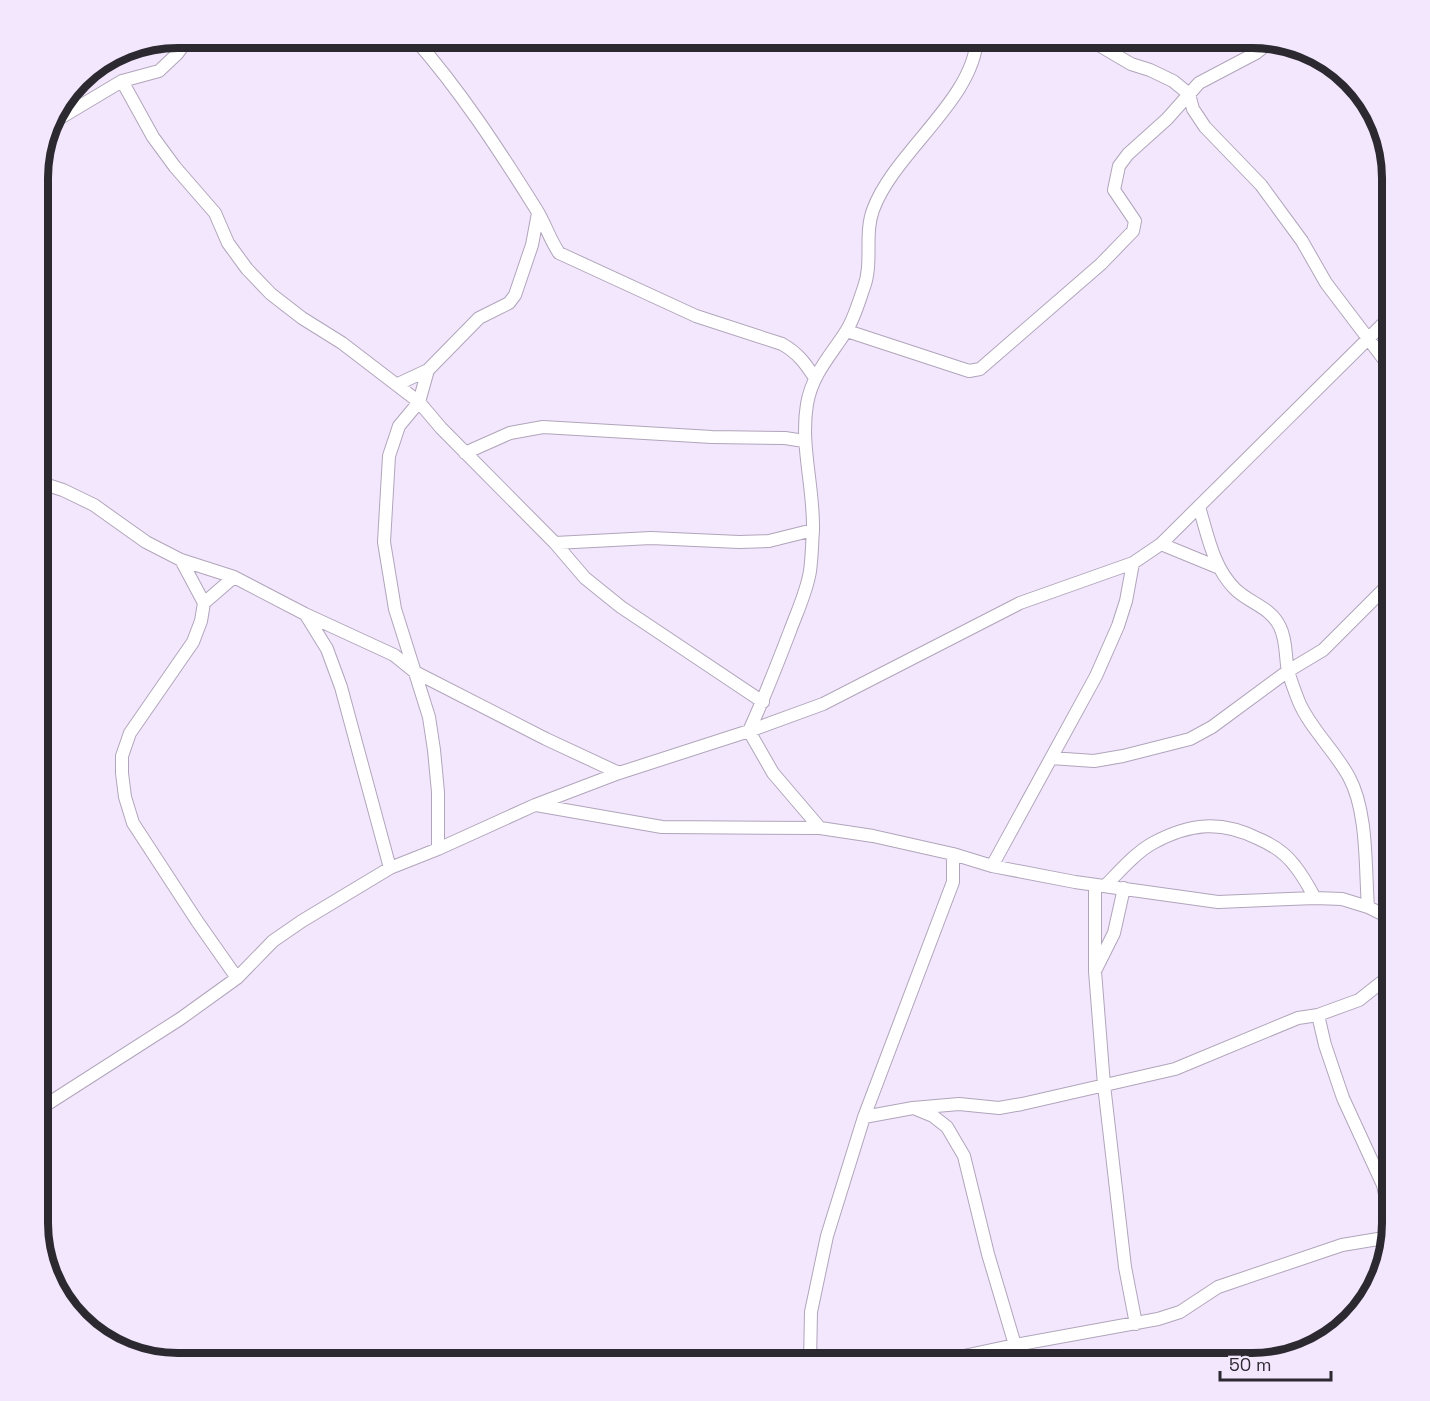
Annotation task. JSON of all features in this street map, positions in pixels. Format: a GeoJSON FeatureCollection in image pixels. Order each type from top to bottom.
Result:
{"type":"FeatureCollection","features":[{"type":"Feature","properties":{"kind":"street"},"geometry":{"type":"LineString","coordinates":[[67,112],[123,81],[159,71],[182,48]]}},
{"type":"Feature","properties":{"kind":"street"},"geometry":{"type":"LineString","coordinates":[[423,48],[485,131],[538,212],[548,237],[559,253],[696,316],[782,344],[803,359],[815,378]]}},
{"type":"Feature","properties":{"kind":"street"},"geometry":{"type":"LineString","coordinates":[[749,731],[763,702],[810,572],[813,530],[811,488],[804,441],[807,402],[815,378],[827,357],[847,331],[866,284],[872,211],[909,153],[956,94],[968,71],[975,48]]}},
{"type":"Feature","properties":{"kind":"street"},"geometry":{"type":"LineString","coordinates":[[1104,48],[1131,64],[1173,81],[1189,94],[1193,109],[1205,127],[1261,185],[1302,241],[1326,283],[1382,357]]}},
{"type":"Feature","properties":{"kind":"street"},"geometry":{"type":"LineString","coordinates":[[847,331],[969,371],[980,369],[1101,264],[1133,231],[1135,221],[1114,190],[1119,166],[1128,154],[1167,119],[1199,83],[1261,48]]}},
{"type":"Feature","properties":{"kind":"street"},"geometry":{"type":"LineString","coordinates":[[123,81],[153,137],[215,213],[228,243],[247,269],[271,294],[398,384],[419,402],[465,453],[555,543],[585,579],[621,607],[763,702]]}},
{"type":"Feature","properties":{"kind":"street"},"geometry":{"type":"LineString","coordinates":[[398,384],[429,370],[479,318],[509,303],[515,295],[532,245],[538,212]]}},
{"type":"Feature","properties":{"kind":"street"},"geometry":{"type":"LineString","coordinates":[[48,1103],[180,1019],[237,978],[273,941],[292,927],[390,868],[535,805],[619,773],[749,731],[823,704],[1020,603],[1133,563],[1161,544],[1382,325]]}},
{"type":"Feature","properties":{"kind":"street"},"geometry":{"type":"LineString","coordinates":[[429,370],[419,402],[399,426],[389,456],[384,542],[395,609],[429,717],[438,792],[438,849]]}},
{"type":"Feature","properties":{"kind":"street"},"geometry":{"type":"LineString","coordinates":[[465,453],[510,433],[543,427],[712,437],[785,438],[804,441]]}},
{"type":"Feature","properties":{"kind":"street"},"geometry":{"type":"LineString","coordinates":[[48,485],[94,505],[146,542],[181,560],[234,577],[305,614],[394,655],[415,672],[546,740],[619,773]]}},
{"type":"Feature","properties":{"kind":"street"},"geometry":{"type":"LineString","coordinates":[[1199,507],[1217,567],[1237,591],[1272,614],[1280,626],[1285,642],[1288,670],[1305,714],[1336,755],[1358,796],[1368,907]]}},
{"type":"Feature","properties":{"kind":"street"},"geometry":{"type":"LineString","coordinates":[[555,543],[651,538],[769,541],[813,530]]}},
{"type":"Feature","properties":{"kind":"street"},"geometry":{"type":"LineString","coordinates":[[1161,544],[1217,567]]}},
{"type":"Feature","properties":{"kind":"street"},"geometry":{"type":"LineString","coordinates":[[181,560],[204,603],[201,621],[193,642],[130,733],[122,756],[125,797],[133,823],[237,978]]}},
{"type":"Feature","properties":{"kind":"street"},"geometry":{"type":"LineString","coordinates":[[992,866],[1096,676],[1118,626],[1126,601],[1133,563]]}},
{"type":"Feature","properties":{"kind":"street"},"geometry":{"type":"LineString","coordinates":[[204,603],[234,577]]}},
{"type":"Feature","properties":{"kind":"street"},"geometry":{"type":"LineString","coordinates":[[1051,758],[1094,761],[1190,739],[1239,708],[1288,670],[1323,650],[1382,590]]}},
{"type":"Feature","properties":{"kind":"street"},"geometry":{"type":"LineString","coordinates":[[305,614],[327,649],[341,687],[390,868]]}},
{"type":"Feature","properties":{"kind":"street"},"geometry":{"type":"LineString","coordinates":[[749,731],[773,773],[820,828]]}},
{"type":"Feature","properties":{"kind":"street"},"geometry":{"type":"LineString","coordinates":[[535,805],[662,827],[820,828],[873,836],[953,854],[992,866],[1100,885],[1218,902],[1342,898],[1382,914]]}},
{"type":"Feature","properties":{"kind":"street"},"geometry":{"type":"LineString","coordinates":[[1136,1324],[1125,1267],[1104,1085],[1095,971],[1100,885],[1152,844],[1182,831],[1204,826],[1224,826],[1246,832],[1274,846],[1294,865],[1315,898]]}},
{"type":"Feature","properties":{"kind":"street"},"geometry":{"type":"LineString","coordinates":[[810,1353],[811,1312],[825,1246],[864,1117],[953,882],[953,854]]}},
{"type":"Feature","properties":{"kind":"street"},"geometry":{"type":"LineString","coordinates":[[1095,971],[1114,933],[1124,888]]}},
{"type":"Feature","properties":{"kind":"street"},"geometry":{"type":"LineString","coordinates":[[864,1117],[913,1108],[959,1104],[999,1108],[1175,1069],[1298,1018],[1318,1015],[1359,1000],[1382,982]]}},
{"type":"Feature","properties":{"kind":"street"},"geometry":{"type":"LineString","coordinates":[[1318,1015],[1325,1045],[1343,1098],[1382,1183]]}},
{"type":"Feature","properties":{"kind":"street"},"geometry":{"type":"LineString","coordinates":[[913,1108],[933,1116],[946,1127],[964,1156],[988,1254],[1015,1345]]}},
{"type":"Feature","properties":{"kind":"street"},"geometry":{"type":"LineString","coordinates":[[980,1353],[1136,1324],[1180,1312],[1218,1287],[1342,1245],[1381,1238]]}}]}
